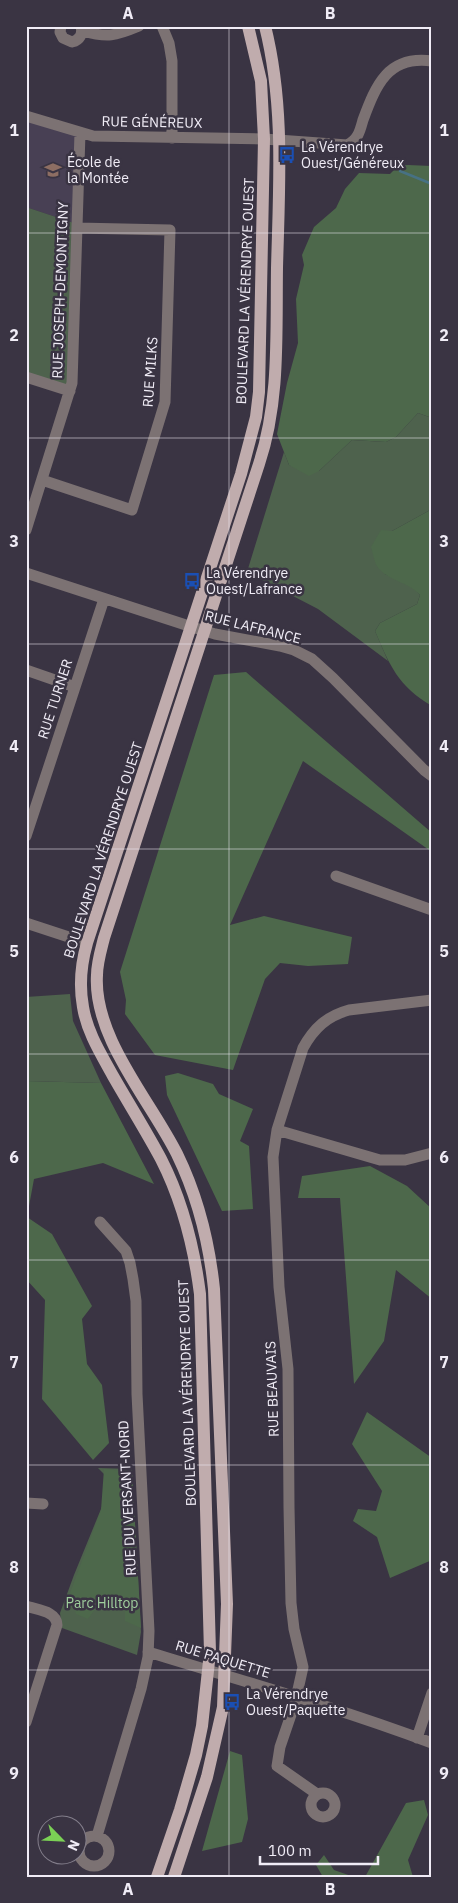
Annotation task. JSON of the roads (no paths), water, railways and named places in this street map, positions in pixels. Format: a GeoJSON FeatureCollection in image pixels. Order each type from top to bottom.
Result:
{"type":"FeatureCollection","features":[{"type":"Feature","properties":{"kind":"main road","name":"BOULEVARD LA VÉRENDRYE OUEST"},"geometry":{"type":"LineString","coordinates":[[157,1877],[196,1756],[202,1726],[210,1652],[200,1294],[187,1224],[162,1160],[98,1050],[89,1030],[83,1007],[80,980],[87,943],[192,627],[241,474],[256,417],[260,372],[264,139],[261,81],[248,26]]}},
{"type":"Feature","properties":{"kind":"main road","name":"BOULEVARD LA VÉRENDRYE OUEST"},"geometry":{"type":"LineString","coordinates":[[174,1877],[207,1777],[223,1707],[225,1677],[226,1604],[211,1258],[201,1214],[186,1173],[176,1152],[108,1036],[98,996],[96,977],[104,938],[267,441],[271,420],[275,376],[280,140],[274,73],[265,26]]}},
{"type":"Feature","properties":{"kind":"street"},"geometry":{"type":"LineString","coordinates":[[61,26],[61,35],[69,42],[78,39],[81,29],[96,35],[109,36],[139,26]]}},
{"type":"Feature","properties":{"kind":"street"},"geometry":{"type":"LineString","coordinates":[[162,26],[169,43],[172,62],[172,138]]}},
{"type":"Feature","properties":{"kind":"street","name":"RUE GÉNÉREUX"},"geometry":{"type":"LineString","coordinates":[[26,116],[80,133],[107,137],[264,139],[342,146],[352,143],[358,135],[374,90],[388,72],[395,66],[409,61],[432,60]]}},
{"type":"Feature","properties":{"kind":"street","name":"RUE JOSEPH-DEMONTIGNY"},"geometry":{"type":"LineString","coordinates":[[26,530],[70,391],[74,364],[80,133]]}},
{"type":"Feature","properties":{"kind":"street","name":"RUE MILKS"},"geometry":{"type":"LineString","coordinates":[[42,480],[132,510],[162,418],[165,402],[170,230],[77,228]]}},
{"type":"Feature","properties":{"kind":"street"},"geometry":{"type":"LineString","coordinates":[[26,377],[70,391]]}},
{"type":"Feature","properties":{"kind":"street","name":"RUE LAFRANCE"},"geometry":{"type":"LineString","coordinates":[[26,573],[192,627],[280,646],[294,650],[312,659],[432,776]]}},
{"type":"Feature","properties":{"kind":"street","name":"RUE TURNER"},"geometry":{"type":"LineString","coordinates":[[26,836],[104,599]]}},
{"type":"Feature","properties":{"kind":"street"},"geometry":{"type":"LineString","coordinates":[[26,670],[75,687]]}},
{"type":"Feature","properties":{"kind":"street"},"geometry":{"type":"LineString","coordinates":[[336,876],[432,910]]}},
{"type":"Feature","properties":{"kind":"street"},"geometry":{"type":"LineString","coordinates":[[26,923],[87,943]]}},
{"type":"Feature","properties":{"kind":"street","name":"RUE BEAUVAIS"},"geometry":{"type":"LineString","coordinates":[[316,1794],[277,1766],[280,1747],[297,1697],[303,1667],[294,1629],[291,1603],[288,1360],[279,1288],[274,1198],[274,1150],[277,1130],[303,1048],[317,1027],[338,1013],[349,1010],[432,1000]]}},
{"type":"Feature","properties":{"kind":"street"},"geometry":{"type":"LineString","coordinates":[[277,1130],[380,1160],[405,1160],[432,1153]]}},
{"type":"Feature","properties":{"kind":"street","name":"RUE DU VERSANT-NORD"},"geometry":{"type":"LineString","coordinates":[[97,1836],[141,1689],[148,1652],[149,1630],[137,1394],[134,1279],[126,1251],[100,1222]]}},
{"type":"Feature","properties":{"kind":"street"},"geometry":{"type":"LineString","coordinates":[[26,1503],[43,1504]]}},
{"type":"Feature","properties":{"kind":"street"},"geometry":{"type":"LineString","coordinates":[[26,1606],[53,1615],[57,1625],[26,1722]]}},
{"type":"Feature","properties":{"kind":"street","name":"RUE PAQUETTE"},"geometry":{"type":"LineString","coordinates":[[148,1652],[225,1677],[297,1697],[432,1743]]}},
{"type":"Feature","properties":{"kind":"street"},"geometry":{"type":"LineString","coordinates":[[417,1738],[432,1693]]}},
{"type":"Feature","properties":{"kind":"waterway"},"geometry":{"type":"LineString","coordinates":[[400,171],[432,184]]}},
{"type":"Feature","properties":{"kind":"place","name":"La Vérendrye Ouest/Généreux"},"geometry":{"type":"Point","coordinates":[287,155]}},
{"type":"Feature","properties":{"kind":"place","name":"École de la Montée"},"geometry":{"type":"Point","coordinates":[53,170]}},
{"type":"Feature","properties":{"kind":"place","name":"La Vérendrye Ouest/Lafrance"},"geometry":{"type":"Point","coordinates":[192,581]}},
{"type":"Feature","properties":{"kind":"place","name":"La Vérendrye Ouest/Paquette"},"geometry":{"type":"Point","coordinates":[232,1702]}},
{"type":"Feature","properties":{"kind":"park label","name":"Parc Hilltop"},"geometry":{"type":"Point","coordinates":[102,1603]}}]}
